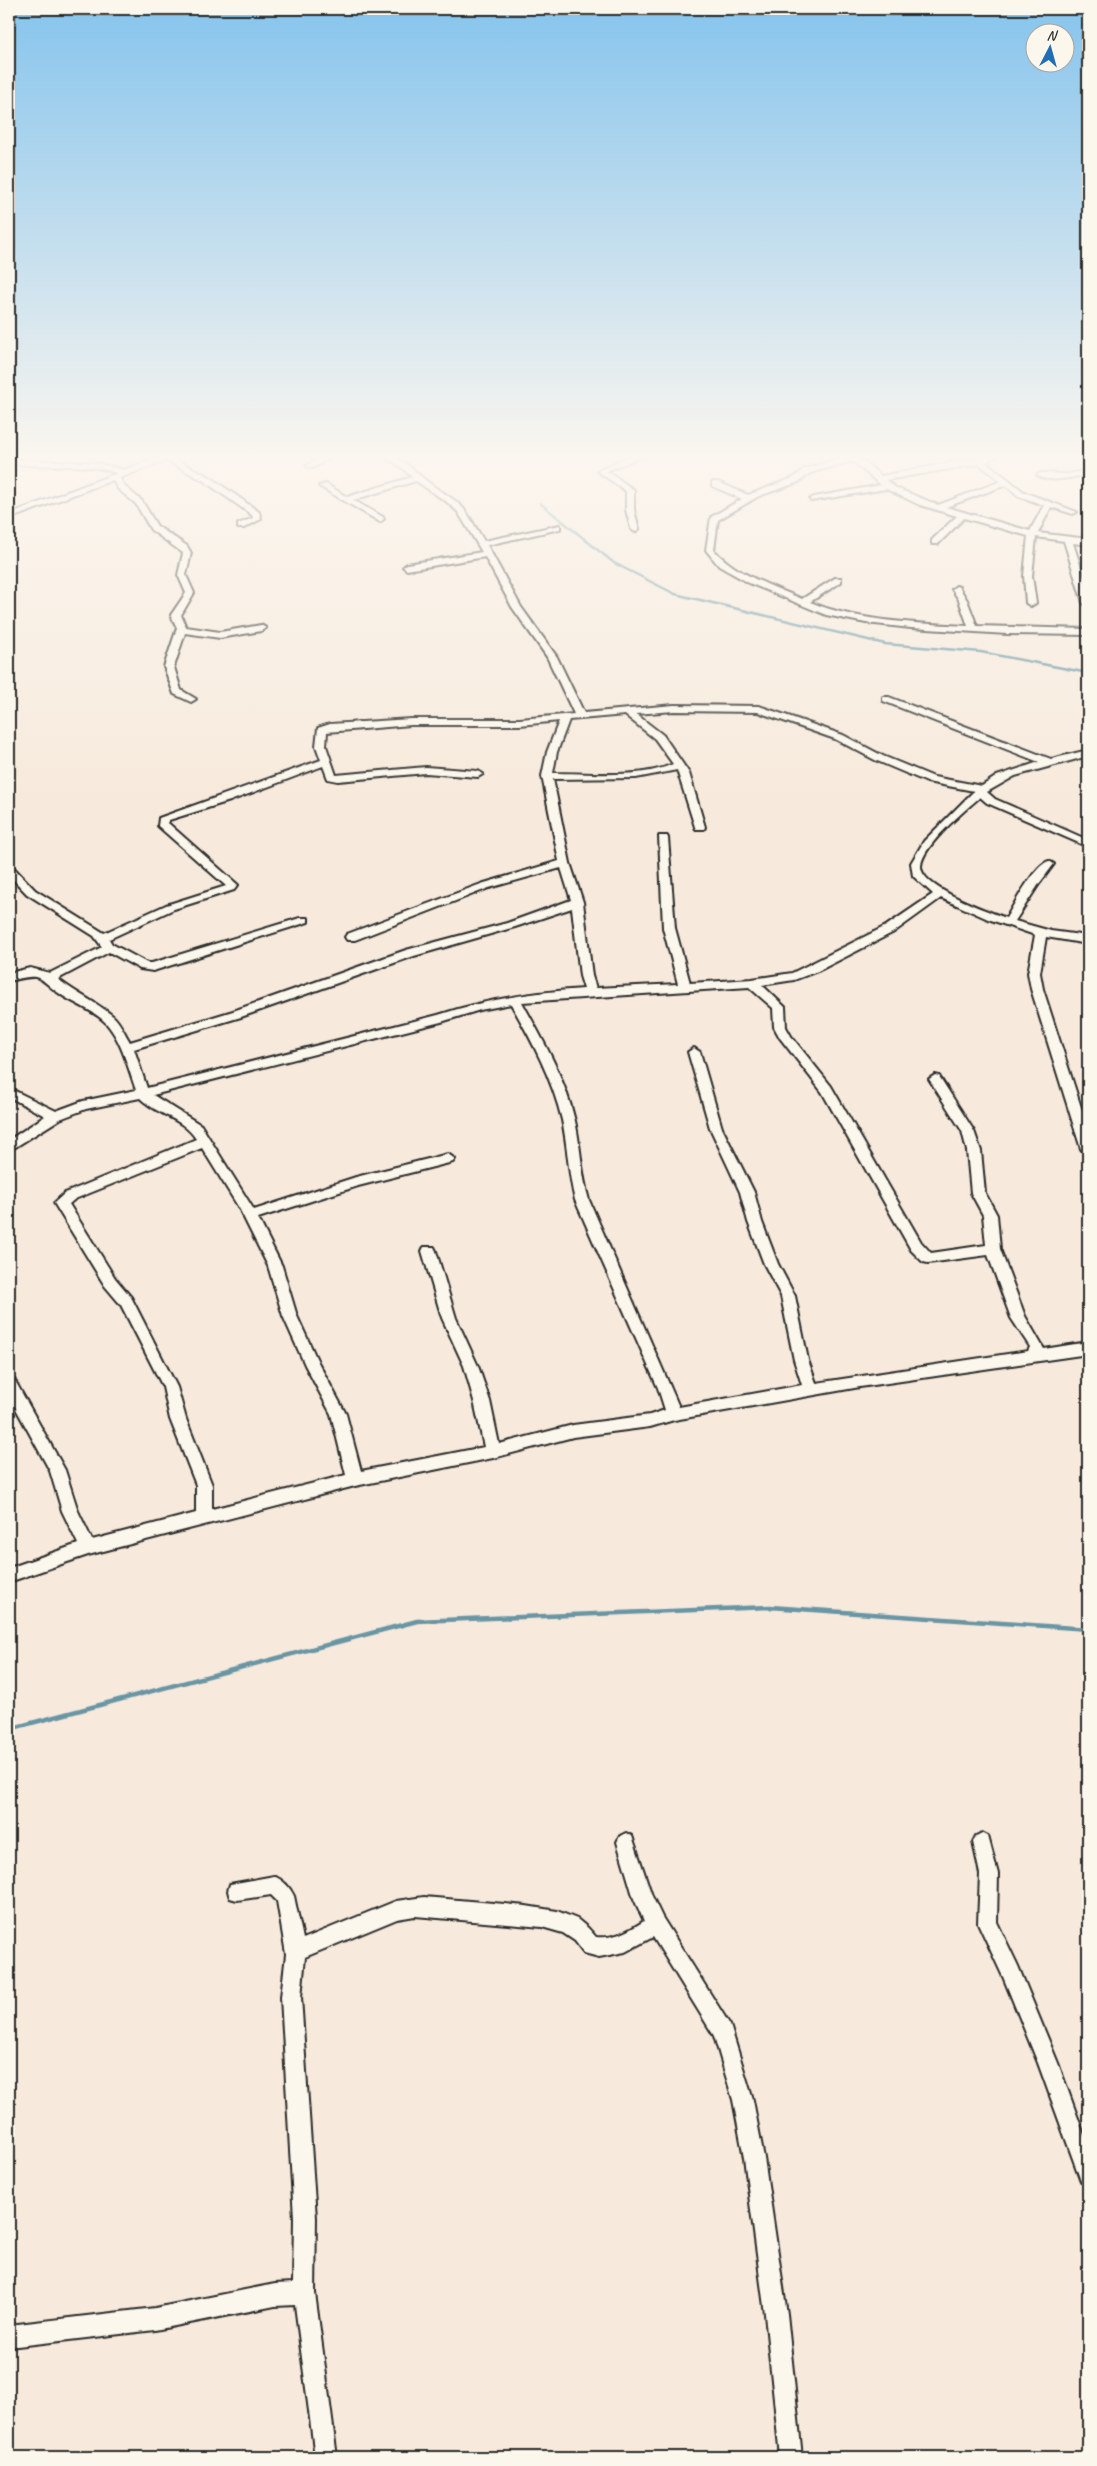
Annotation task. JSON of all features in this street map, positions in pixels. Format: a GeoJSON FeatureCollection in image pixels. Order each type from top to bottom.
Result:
{"type":"FeatureCollection","features":[{"type":"Feature","properties":{"kind":"street"},"geometry":{"type":"LineString","coordinates":[[183,571],[182,575],[190,593],[176,614],[182,628],[186,631],[220,635],[260,628]]}},
{"type":"Feature","properties":{"kind":"street"},"geometry":{"type":"LineString","coordinates":[[497,571],[517,607],[552,657],[581,718]]}},
{"type":"Feature","properties":{"kind":"street"},"geometry":{"type":"LineString","coordinates":[[734,571],[826,612],[866,620],[973,628],[1088,632]]}},
{"type":"Feature","properties":{"kind":"street"},"geometry":{"type":"LineString","coordinates":[[1028,571],[1031,603]]}},
{"type":"Feature","properties":{"kind":"street"},"geometry":{"type":"LineString","coordinates":[[1078,571],[1088,603]]}},
{"type":"Feature","properties":{"kind":"street"},"geometry":{"type":"LineString","coordinates":[[802,603],[838,580]]}},
{"type":"Feature","properties":{"kind":"street"},"geometry":{"type":"LineString","coordinates":[[956,589],[963,600],[973,628]]}},
{"type":"Feature","properties":{"kind":"street"},"geometry":{"type":"LineString","coordinates":[[182,628],[175,643],[175,658],[169,667],[177,692],[191,699]]}},
{"type":"Feature","properties":{"kind":"street"},"geometry":{"type":"LineString","coordinates":[[886,698],[1051,763]]}},
{"type":"Feature","properties":{"kind":"street"},"geometry":{"type":"LineString","coordinates":[[478,774],[426,770],[332,777],[321,746],[322,730],[330,727],[410,722],[520,722],[685,708],[768,711],[839,737],[911,773],[931,780],[980,790],[991,801],[1088,844]]}},
{"type":"Feature","properties":{"kind":"street"},"geometry":{"type":"LineString","coordinates":[[629,714],[659,736],[678,766],[686,779],[700,827]]}},
{"type":"Feature","properties":{"kind":"street"},"geometry":{"type":"LineString","coordinates":[[564,719],[552,752],[547,776],[565,863],[577,902],[586,976],[591,992]]}},
{"type":"Feature","properties":{"kind":"street"},"geometry":{"type":"LineString","coordinates":[[1088,753],[1007,776],[980,790],[923,850],[916,862],[920,878],[940,894],[1041,933],[1088,940]]}},
{"type":"Feature","properties":{"kind":"street"},"geometry":{"type":"LineString","coordinates":[[50,978],[62,970],[101,954],[105,942],[170,906],[230,888],[232,885],[162,824],[164,818],[226,800],[327,761]]}},
{"type":"Feature","properties":{"kind":"street"},"geometry":{"type":"LineString","coordinates":[[547,776],[611,776],[663,772],[678,766]]}},
{"type":"Feature","properties":{"kind":"street"},"geometry":{"type":"LineString","coordinates":[[663,838],[669,928],[685,986]]}},
{"type":"Feature","properties":{"kind":"street"},"geometry":{"type":"LineString","coordinates":[[351,937],[485,886],[565,863]]}},
{"type":"Feature","properties":{"kind":"street"},"geometry":{"type":"LineString","coordinates":[[1009,922],[1034,882],[1049,864]]}},
{"type":"Feature","properties":{"kind":"street"},"geometry":{"type":"LineString","coordinates":[[10,870],[31,892],[98,933],[105,942],[144,966],[153,966],[304,920]]}},
{"type":"Feature","properties":{"kind":"street"},"geometry":{"type":"LineString","coordinates":[[9,1146],[55,1116],[83,1105],[143,1093],[441,1018],[480,1006],[535,996],[779,980],[814,968],[890,929],[940,894]]}},
{"type":"Feature","properties":{"kind":"street"},"geometry":{"type":"LineString","coordinates":[[127,1047],[237,1014],[410,953],[511,925],[577,902]]}},
{"type":"Feature","properties":{"kind":"street"},"geometry":{"type":"LineString","coordinates":[[1041,933],[1034,973],[1037,989],[1088,1148]]}},
{"type":"Feature","properties":{"kind":"street"},"geometry":{"type":"LineString","coordinates":[[9,977],[28,972],[42,972],[67,993],[83,1001],[110,1020],[127,1047],[143,1093],[151,1101],[184,1119],[196,1128],[250,1216],[275,1266],[290,1316],[304,1349],[338,1414],[354,1479]]}},
{"type":"Feature","properties":{"kind":"street"},"geometry":{"type":"LineString","coordinates":[[752,983],[779,1007],[780,1027],[786,1038],[827,1089],[916,1246],[928,1258],[955,1256],[993,1248]]}},
{"type":"Feature","properties":{"kind":"street"},"geometry":{"type":"LineString","coordinates":[[514,999],[548,1060],[568,1119],[575,1156],[577,1183],[582,1200],[665,1388],[674,1414]]}},
{"type":"Feature","properties":{"kind":"street"},"geometry":{"type":"LineString","coordinates":[[694,1052],[716,1128],[747,1192],[755,1222],[771,1264],[788,1296],[801,1360],[811,1390]]}},
{"type":"Feature","properties":{"kind":"street"},"geometry":{"type":"LineString","coordinates":[[935,1079],[968,1131],[974,1151],[978,1193],[990,1216],[994,1232],[993,1248],[1018,1318],[1037,1347],[1034,1355]]}},
{"type":"Feature","properties":{"kind":"street"},"geometry":{"type":"LineString","coordinates":[[9,1092],[55,1116]]}},
{"type":"Feature","properties":{"kind":"street"},"geometry":{"type":"LineString","coordinates":[[204,1518],[204,1485],[178,1419],[170,1386],[126,1301],[110,1282],[61,1203],[70,1196],[205,1142]]}},
{"type":"Feature","properties":{"kind":"street"},"geometry":{"type":"LineString","coordinates":[[250,1216],[356,1182],[448,1159]]}},
{"type":"Feature","properties":{"kind":"street"},"geometry":{"type":"LineString","coordinates":[[429,1251],[449,1318],[471,1366],[482,1401],[493,1452]]}},
{"type":"Feature","properties":{"kind":"street"},"geometry":{"type":"LineString","coordinates":[[9,1575],[88,1548],[354,1479],[493,1452],[572,1431],[650,1421],[674,1414],[811,1390],[1088,1348]]}},
{"type":"Feature","properties":{"kind":"street"},"geometry":{"type":"LineString","coordinates":[[9,1383],[57,1470],[70,1511],[88,1548]]}},
{"type":"Feature","properties":{"kind":"street"},"geometry":{"type":"LineString","coordinates":[[626,1842],[643,1899],[655,1924],[723,2032],[743,2100],[754,2158],[776,2314],[791,2457]]}},
{"type":"Feature","properties":{"kind":"street"},"geometry":{"type":"LineString","coordinates":[[982,1842],[988,1874],[987,1923],[1011,1973],[1048,2063],[1088,2174]]}},
{"type":"Feature","properties":{"kind":"street"},"geometry":{"type":"LineString","coordinates":[[237,1890],[274,1885],[285,1896],[295,1952],[291,1997],[305,2218],[304,2293],[326,2457]]}},
{"type":"Feature","properties":{"kind":"street"},"geometry":{"type":"LineString","coordinates":[[295,1952],[315,1942],[337,1936],[403,1908],[431,1906],[495,1914],[537,1916],[570,1926],[586,1937],[590,1946],[598,1948],[642,1935],[655,1924]]}},
{"type":"Feature","properties":{"kind":"street"},"geometry":{"type":"LineString","coordinates":[[9,2336],[155,2319],[275,2295],[304,2293]]}},
{"type":"Feature","properties":{"kind":"waterway"},"geometry":{"type":"LineString","coordinates":[[630,571],[675,594],[885,644],[981,652],[1088,673]]}},
{"type":"Feature","properties":{"kind":"waterway"},"geometry":{"type":"LineString","coordinates":[[9,1729],[417,1621],[770,1607],[1088,1629]]}}]}
